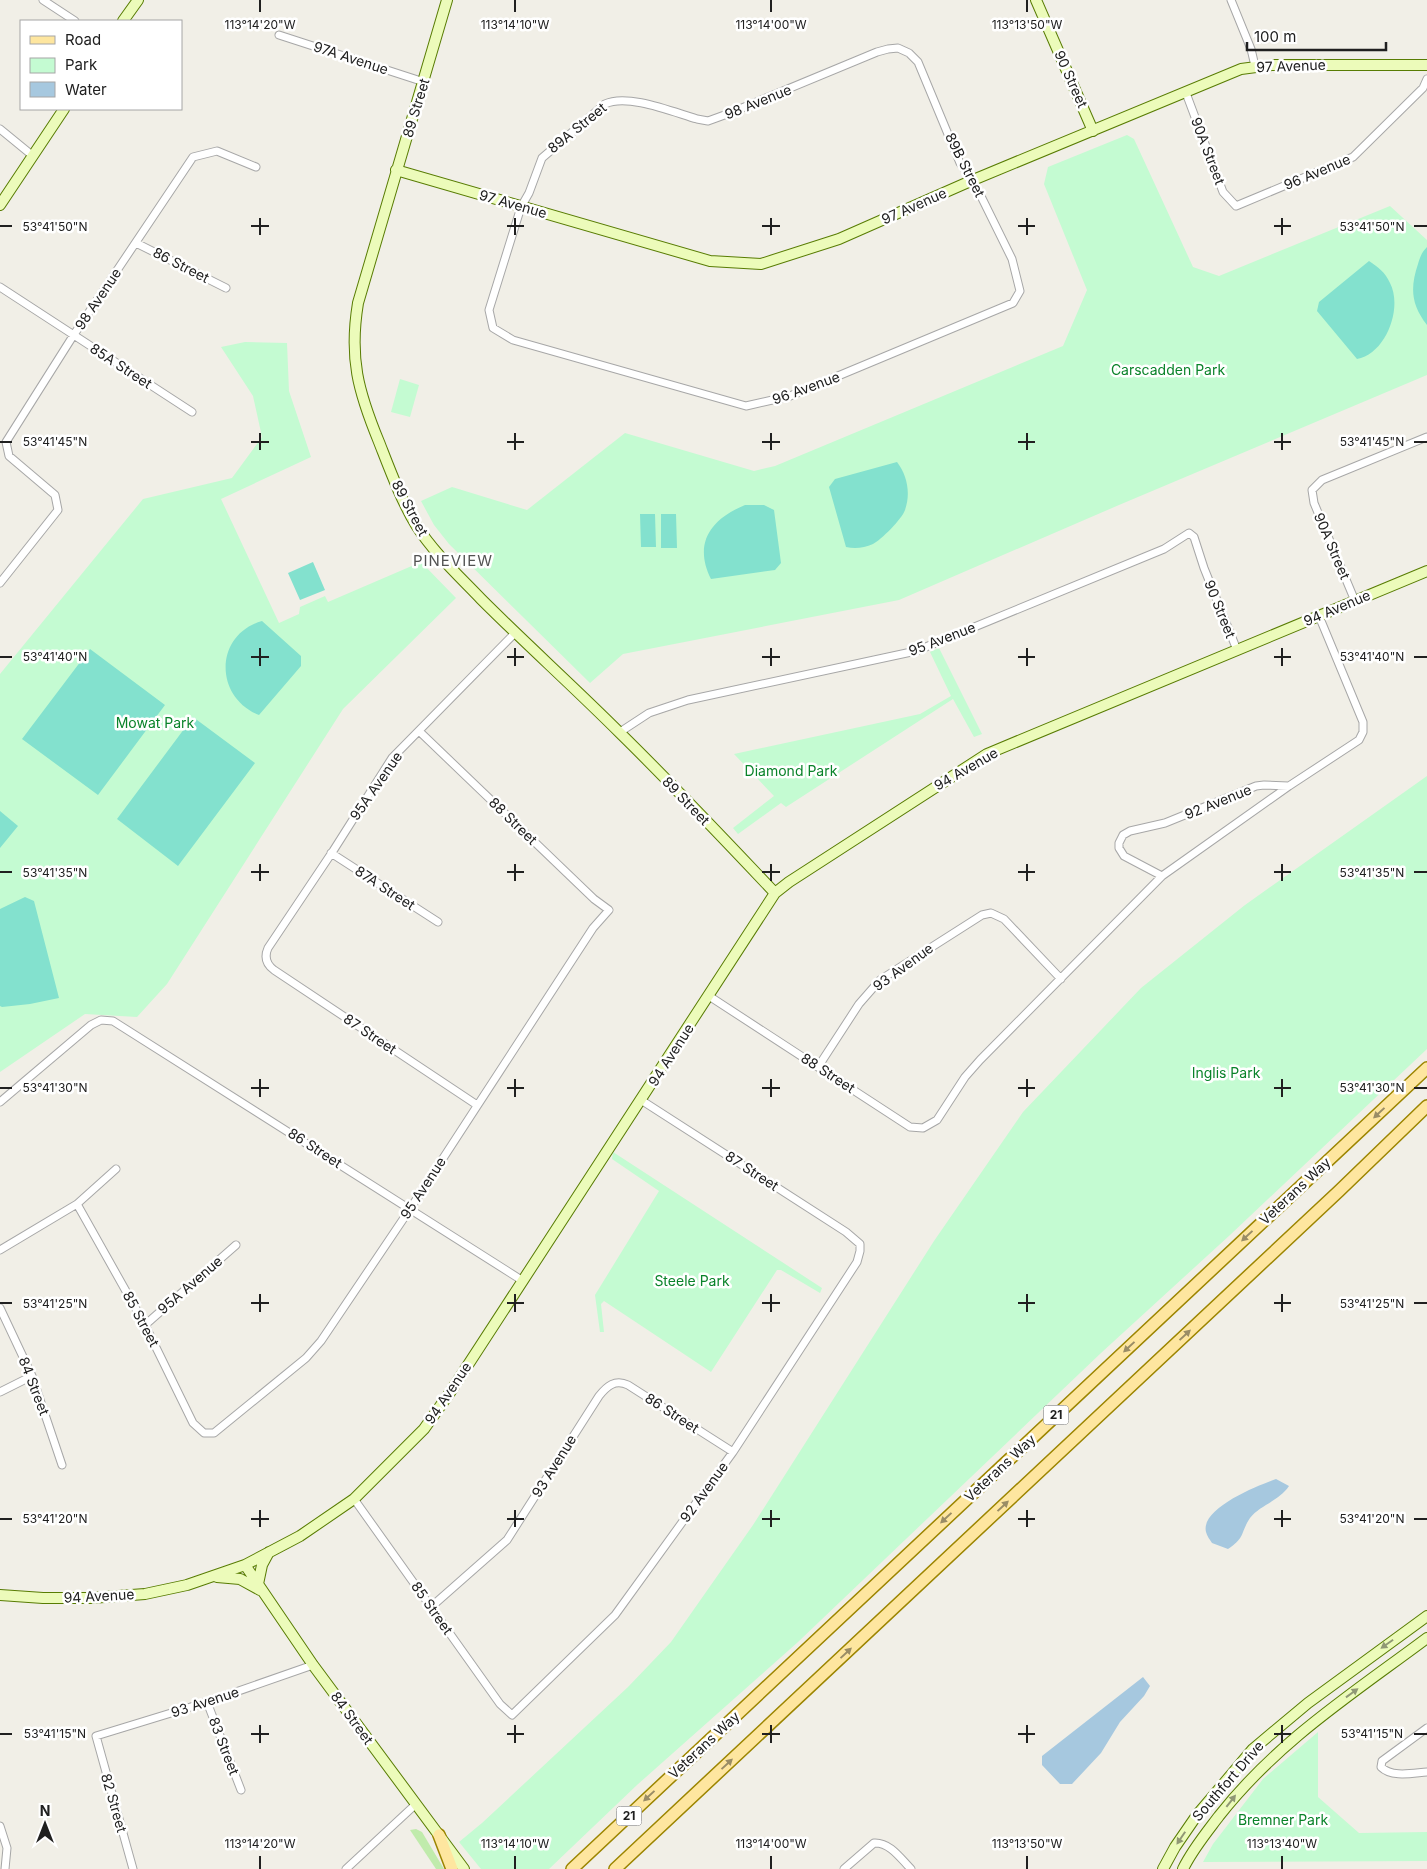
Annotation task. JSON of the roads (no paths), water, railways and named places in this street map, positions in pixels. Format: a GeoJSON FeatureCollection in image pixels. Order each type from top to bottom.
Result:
{"type":"FeatureCollection","features":[{"type":"Feature","properties":{"kind":"main road","name":"Veterans Way"},"geometry":{"type":"LineString","coordinates":[[572,1869],[1427,1068]]}},
{"type":"Feature","properties":{"kind":"main road","name":"21"},"geometry":{"type":"LineString","coordinates":[[615,1869],[1339,1191],[1427,1106]]}},
{"type":"Feature","properties":{"kind":"main road"},"geometry":{"type":"LineString","coordinates":[[439,1835],[452,1869]]}},
{"type":"Feature","properties":{"kind":"street"},"geometry":{"type":"LineString","coordinates":[[43,0],[73,20]]}},
{"type":"Feature","properties":{"kind":"street"},"geometry":{"type":"LineString","coordinates":[[124,20],[138,0]]}},
{"type":"Feature","properties":{"kind":"street","name":"89 Street"},"geometry":{"type":"LineString","coordinates":[[447,0],[358,303],[353,339],[357,382],[381,449],[416,525],[441,557],[515,633],[620,732],[775,893]]}},
{"type":"Feature","properties":{"kind":"street","name":"90 Street"},"geometry":{"type":"LineString","coordinates":[[1036,0],[1093,131]]}},
{"type":"Feature","properties":{"kind":"street"},"geometry":{"type":"LineString","coordinates":[[1231,0],[1252,49],[1255,66]]}},
{"type":"Feature","properties":{"kind":"street","name":"97A Avenue"},"geometry":{"type":"LineString","coordinates":[[278,35],[424,82]]}},
{"type":"Feature","properties":{"kind":"street","name":"98 Avenue"},"geometry":{"type":"LineString","coordinates":[[615,100],[634,101],[708,121],[730,114],[877,52],[898,48]]}},
{"type":"Feature","properties":{"kind":"street","name":"89B Street"},"geometry":{"type":"LineString","coordinates":[[898,48],[909,53],[918,62],[960,163],[973,180],[1012,259],[1020,290]]}},
{"type":"Feature","properties":{"kind":"street","name":"97 Avenue"},"geometry":{"type":"LineString","coordinates":[[396,170],[710,261],[761,264],[839,239],[973,180],[1241,69],[1255,66],[1427,65]]}},
{"type":"Feature","properties":{"kind":"street","name":"96 Avenue"},"geometry":{"type":"LineString","coordinates":[[1236,206],[1353,157],[1423,88],[1427,79]]}},
{"type":"Feature","properties":{"kind":"street","name":"90A Street"},"geometry":{"type":"LineString","coordinates":[[1186,93],[1223,192],[1236,206]]}},
{"type":"Feature","properties":{"kind":"street","name":"89A Street"},"geometry":{"type":"LineString","coordinates":[[493,328],[489,310],[520,207],[529,193],[539,163],[546,152],[600,108],[615,100]]}},
{"type":"Feature","properties":{"kind":"street"},"geometry":{"type":"LineString","coordinates":[[0,205],[63,110]]}},
{"type":"Feature","properties":{"kind":"street"},"geometry":{"type":"LineString","coordinates":[[0,129],[33,156]]}},
{"type":"Feature","properties":{"kind":"street","name":"98 Avenue"},"geometry":{"type":"LineString","coordinates":[[0,583],[58,510],[55,495],[9,456],[6,442],[73,336],[193,158],[217,151],[256,167]]}},
{"type":"Feature","properties":{"kind":"street","name":"86 Street"},"geometry":{"type":"LineString","coordinates":[[136,243],[226,288]]}},
{"type":"Feature","properties":{"kind":"street","name":"85A Street"},"geometry":{"type":"LineString","coordinates":[[0,287],[192,412]]}},
{"type":"Feature","properties":{"kind":"street","name":"96 Avenue"},"geometry":{"type":"LineString","coordinates":[[493,328],[513,340],[746,406],[790,396],[1014,303],[1020,290]]}},
{"type":"Feature","properties":{"kind":"street","name":"90A Street"},"geometry":{"type":"LineString","coordinates":[[1355,600],[1314,503],[1312,490],[1322,480],[1427,437]]}},
{"type":"Feature","properties":{"kind":"street","name":"95 Avenue"},"geometry":{"type":"LineString","coordinates":[[620,732],[648,713],[688,700],[916,651],[1164,549],[1186,534],[1194,537],[1204,568]]}},
{"type":"Feature","properties":{"kind":"street","name":"90 Street"},"geometry":{"type":"LineString","coordinates":[[1204,568],[1237,650]]}},
{"type":"Feature","properties":{"kind":"street","name":"94 Avenue"},"geometry":{"type":"LineString","coordinates":[[1,1595],[91,1598],[145,1594],[187,1585],[245,1565],[300,1536],[354,1499],[424,1429],[523,1281],[775,893],[978,759],[1427,571]]}},
{"type":"Feature","properties":{"kind":"street"},"geometry":{"type":"LineString","coordinates":[[1289,786],[1354,744],[1359,740],[1363,732],[1362,722],[1319,616]]}},
{"type":"Feature","properties":{"kind":"street","name":"95A Avenue"},"geometry":{"type":"LineString","coordinates":[[266,960],[268,948],[332,854],[392,758],[515,633]]}},
{"type":"Feature","properties":{"kind":"street","name":"88 Street"},"geometry":{"type":"LineString","coordinates":[[419,731],[594,899],[609,910]]}},
{"type":"Feature","properties":{"kind":"street","name":"92 Avenue"},"geometry":{"type":"LineString","coordinates":[[1162,876],[1124,856],[1119,848],[1123,835],[1130,831],[1165,823],[1261,785],[1289,786]]}},
{"type":"Feature","properties":{"kind":"street","name":"92 Avenue"},"geometry":{"type":"LineString","coordinates":[[924,1128],[936,1120],[972,1069],[1162,876],[1289,786]]}},
{"type":"Feature","properties":{"kind":"street","name":"87A Street"},"geometry":{"type":"LineString","coordinates":[[332,854],[438,922]]}},
{"type":"Feature","properties":{"kind":"street","name":"95 Avenue"},"geometry":{"type":"LineString","coordinates":[[204,1433],[214,1433],[306,1358],[321,1341],[410,1209],[593,928],[609,910]]}},
{"type":"Feature","properties":{"kind":"street","name":"93 Avenue"},"geometry":{"type":"LineString","coordinates":[[818,1067],[859,1004],[880,980],[978,916],[991,913],[1004,919],[1061,979]]}},
{"type":"Feature","properties":{"kind":"street","name":"87 Street"},"geometry":{"type":"LineString","coordinates":[[266,960],[274,970],[477,1105]]}},
{"type":"Feature","properties":{"kind":"street","name":"88 Street"},"geometry":{"type":"LineString","coordinates":[[708,996],[910,1127],[924,1128]]}},
{"type":"Feature","properties":{"kind":"street","name":"86 Street"},"geometry":{"type":"LineString","coordinates":[[0,1102],[91,1025],[106,1019],[119,1023],[523,1281]]}},
{"type":"Feature","properties":{"kind":"street","name":"87 Street"},"geometry":{"type":"LineString","coordinates":[[641,1100],[846,1232],[860,1244]]}},
{"type":"Feature","properties":{"kind":"street"},"geometry":{"type":"LineString","coordinates":[[0,1250],[77,1204],[116,1170]]}},
{"type":"Feature","properties":{"kind":"street","name":"85 Street"},"geometry":{"type":"LineString","coordinates":[[77,1204],[145,1324],[193,1424],[204,1433]]}},
{"type":"Feature","properties":{"kind":"street","name":"92 Avenue"},"geometry":{"type":"LineString","coordinates":[[512,1714],[616,1615],[733,1452],[857,1262],[860,1244]]}},
{"type":"Feature","properties":{"kind":"street","name":"95A Avenue"},"geometry":{"type":"LineString","coordinates":[[145,1324],[236,1245]]}},
{"type":"Feature","properties":{"kind":"street","name":"84 Street"},"geometry":{"type":"LineString","coordinates":[[0,1308],[32,1376],[62,1465]]}},
{"type":"Feature","properties":{"kind":"street"},"geometry":{"type":"LineString","coordinates":[[0,1392],[32,1376]]}},
{"type":"Feature","properties":{"kind":"street","name":"86 Street"},"geometry":{"type":"LineString","coordinates":[[610,1385],[620,1382],[628,1385],[733,1452]]}},
{"type":"Feature","properties":{"kind":"street","name":"93 Avenue"},"geometry":{"type":"LineString","coordinates":[[431,1607],[507,1540],[599,1396],[610,1385]]}},
{"type":"Feature","properties":{"kind":"street","name":"85 Street"},"geometry":{"type":"LineString","coordinates":[[354,1499],[500,1704],[512,1714]]}},
{"type":"Feature","properties":{"kind":"street"},"geometry":{"type":"LineString","coordinates":[[211,1577],[240,1579],[260,1588],[262,1565],[270,1552]]}},
{"type":"Feature","properties":{"kind":"street","name":"84 Street"},"geometry":{"type":"LineString","coordinates":[[245,1565],[313,1665],[464,1869]]}},
{"type":"Feature","properties":{"kind":"street","name":"Southfort Drive"},"geometry":{"type":"LineString","coordinates":[[1163,1869],[1175,1847],[1197,1815],[1253,1749],[1308,1703],[1427,1616]]}},
{"type":"Feature","properties":{"kind":"street","name":"Southfort Drive"},"geometry":{"type":"LineString","coordinates":[[1183,1869],[1216,1820],[1265,1764],[1319,1717],[1427,1638]]}},
{"type":"Feature","properties":{"kind":"street","name":"93 Avenue"},"geometry":{"type":"LineString","coordinates":[[96,1736],[207,1702],[313,1665]]}},
{"type":"Feature","properties":{"kind":"street","name":"83 Street"},"geometry":{"type":"LineString","coordinates":[[207,1702],[241,1790]]}},
{"type":"Feature","properties":{"kind":"street"},"geometry":{"type":"LineString","coordinates":[[1427,1728],[1382,1761],[1381,1767],[1386,1773],[1393,1774],[1427,1772]]}},
{"type":"Feature","properties":{"kind":"street","name":"82 Street"},"geometry":{"type":"LineString","coordinates":[[96,1736],[133,1869]]}},
{"type":"Feature","properties":{"kind":"street"},"geometry":{"type":"LineString","coordinates":[[346,1869],[416,1804]]}},
{"type":"Feature","properties":{"kind":"street"},"geometry":{"type":"LineString","coordinates":[[0,1826],[7,1848],[5,1869]]}},
{"type":"Feature","properties":{"kind":"street"},"geometry":{"type":"LineString","coordinates":[[844,1869],[874,1843],[880,1843],[889,1847],[911,1869]]}},
{"type":"Feature","properties":{"kind":"water"},"geometry":{"type":"Polygon","coordinates":[[[1276,1479],[1289,1486],[1250,1518],[1238,1541],[1228,1549],[1212,1543],[1206,1532],[1207,1523],[1212,1514],[1232,1499],[1276,1479]]]}},
{"type":"Feature","properties":{"kind":"water"},"geometry":{"type":"Polygon","coordinates":[[[1143,1677],[1150,1686],[1144,1696],[1120,1722],[1101,1753],[1072,1784],[1060,1784],[1042,1765],[1042,1756],[1143,1677]]]}},
{"type":"Feature","properties":{"kind":"district","name":"PINEVIEW"},"geometry":{"type":"Point","coordinates":[453,561]}},
{"type":"Feature","properties":{"kind":"park label","name":"Carscadden Park"},"geometry":{"type":"Point","coordinates":[1168,370]}},
{"type":"Feature","properties":{"kind":"park label","name":"Mowat Park"},"geometry":{"type":"Point","coordinates":[155,723]}},
{"type":"Feature","properties":{"kind":"park label","name":"Diamond Park"},"geometry":{"type":"Point","coordinates":[791,771]}},
{"type":"Feature","properties":{"kind":"park label","name":"Inglis Park"},"geometry":{"type":"Point","coordinates":[1226,1073]}},
{"type":"Feature","properties":{"kind":"park label","name":"Steele Park"},"geometry":{"type":"Point","coordinates":[692,1281]}},
{"type":"Feature","properties":{"kind":"park label","name":"Bremner Park"},"geometry":{"type":"Point","coordinates":[1283,1820]}}]}
